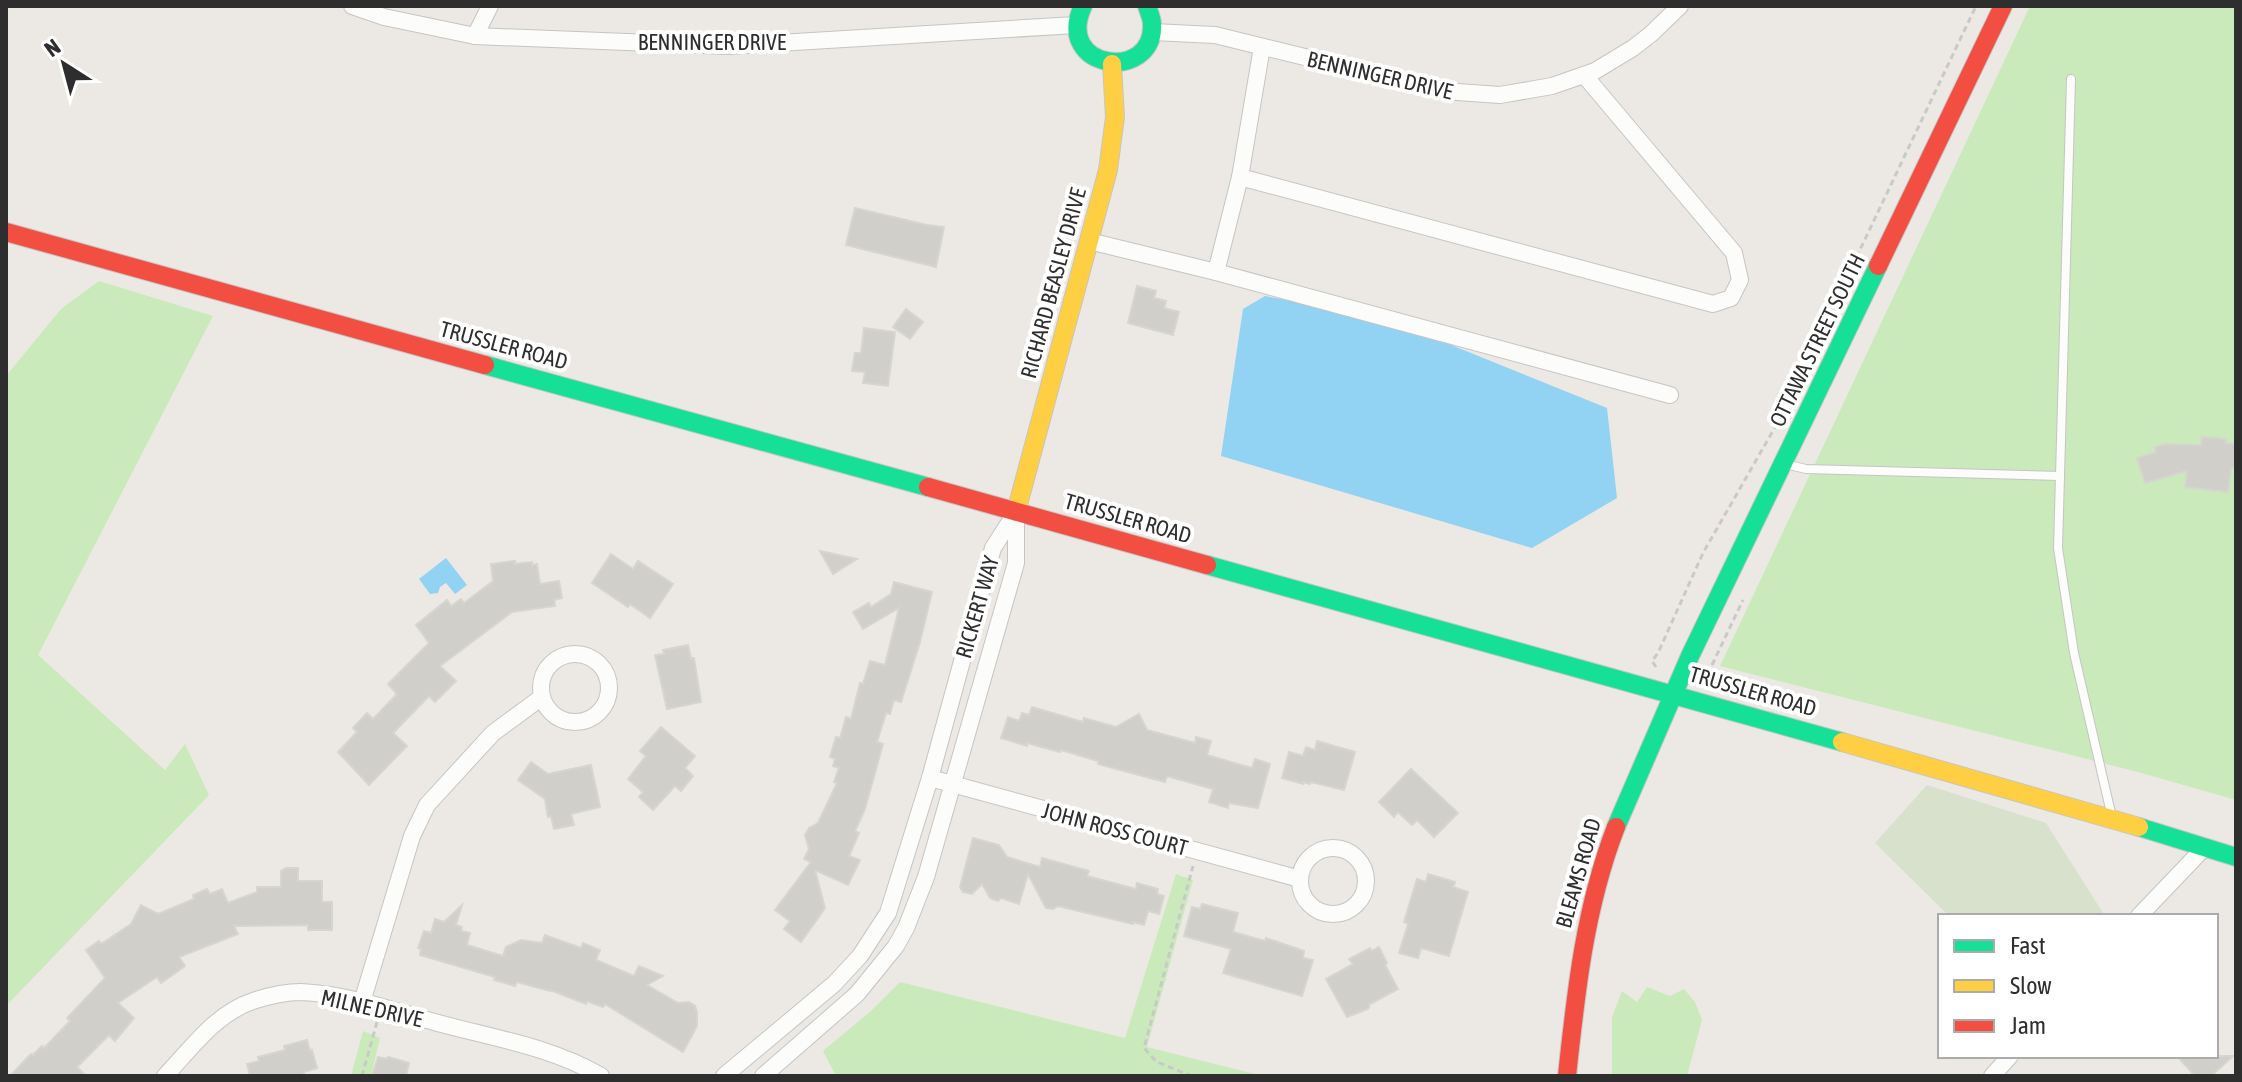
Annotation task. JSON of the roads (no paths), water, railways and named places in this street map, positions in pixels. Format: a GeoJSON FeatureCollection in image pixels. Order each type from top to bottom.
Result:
{"type":"FeatureCollection","features":[{"type":"Feature","properties":{"kind":"main road"},"geometry":{"type":"LineString","coordinates":[[1083,6],[1076,25],[1078,38],[1086,51],[1097,60],[1112,64],[1139,56],[1148,44],[1153,32],[1152,15],[1147,6]]}},
{"type":"Feature","properties":{"kind":"main road","name":"OTTAWA STREET SOUTH"},"geometry":{"type":"LineString","coordinates":[[1674,694],[2003,6]]}},
{"type":"Feature","properties":{"kind":"main road","name":"RICHARD BEASLEY DRIVE"},"geometry":{"type":"LineString","coordinates":[[1016,512],[1108,170],[1116,102],[1112,64]]}},
{"type":"Feature","properties":{"kind":"main road","name":"TRUSSLER ROAD"},"geometry":{"type":"LineString","coordinates":[[6,232],[1674,694],[2236,857]]}},
{"type":"Feature","properties":{"kind":"main road","name":"BLEAMS ROAD"},"geometry":{"type":"LineString","coordinates":[[1567,1076],[1585,931],[1597,884],[1625,802],[1674,694]]}},
{"type":"Feature","properties":{"kind":"street","name":"BENNINGER DRIVE"},"geometry":{"type":"LineString","coordinates":[[352,6],[384,17],[475,36],[727,46],[1076,25]]}},
{"type":"Feature","properties":{"kind":"street"},"geometry":{"type":"LineString","coordinates":[[475,36],[490,6]]}},
{"type":"Feature","properties":{"kind":"street","name":"BENNINGER DRIVE"},"geometry":{"type":"LineString","coordinates":[[1153,32],[1215,35],[1424,87],[1462,94],[1500,95],[1530,91],[1584,75],[1633,48],[1680,6]]}},
{"type":"Feature","properties":{"kind":"street"},"geometry":{"type":"LineString","coordinates":[[1216,272],[1240,177],[1262,47]]}},
{"type":"Feature","properties":{"kind":"street"},"geometry":{"type":"LineString","coordinates":[[1240,177],[1713,304],[1731,298],[1740,280],[1734,253],[1584,75]]}},
{"type":"Feature","properties":{"kind":"street"},"geometry":{"type":"LineString","coordinates":[[1089,241],[1216,272],[1670,395]]}},
{"type":"Feature","properties":{"kind":"street","name":"RICKERT WAY"},"geometry":{"type":"LineString","coordinates":[[724,1076],[834,984],[860,956],[888,913],[930,778],[993,548],[1016,512]]}},
{"type":"Feature","properties":{"kind":"street","name":"RICKERT WAY"},"geometry":{"type":"LineString","coordinates":[[763,1076],[857,994],[896,946],[906,928],[926,877],[1016,563],[1016,512]]}},
{"type":"Feature","properties":{"kind":"street"},"geometry":{"type":"LineString","coordinates":[[567,655],[588,656],[604,671],[608,681],[609,692],[599,713],[577,722],[555,716],[542,697],[543,676],[557,659],[567,655]]}},
{"type":"Feature","properties":{"kind":"street"},"geometry":{"type":"LineString","coordinates":[[362,1002],[412,836],[427,805],[493,733],[542,697]]}},
{"type":"Feature","properties":{"kind":"street","name":"JOHN ROSS COURT"},"geometry":{"type":"LineString","coordinates":[[930,778],[1300,879]]}},
{"type":"Feature","properties":{"kind":"street"},"geometry":{"type":"LineString","coordinates":[[1330,848],[1340,848],[1357,859],[1365,878],[1357,903],[1332,914],[1322,912],[1306,900],[1300,879],[1306,861],[1321,850],[1330,848]]}},
{"type":"Feature","properties":{"kind":"street"},"geometry":{"type":"LineString","coordinates":[[2141,914],[2204,848]]}},
{"type":"Feature","properties":{"kind":"street","name":"MILNE DRIVE"},"geometry":{"type":"LineString","coordinates":[[165,1076],[227,1014],[253,1001],[280,993],[300,992],[362,1002],[549,1053],[601,1076]]}},
{"type":"Feature","properties":{"kind":"street"},"geometry":{"type":"LineString","coordinates":[[1992,1076],[2008,1058]]}},
{"type":"Feature","properties":{"kind":"lane"},"geometry":{"type":"LineString","coordinates":[[2071,79],[2058,548],[2074,653],[2113,819]]}},
{"type":"Feature","properties":{"kind":"lane"},"geometry":{"type":"LineString","coordinates":[[1784,464],[1806,469],[2060,476]]}},
{"type":"Feature","properties":{"kind":"water"},"geometry":{"type":"Polygon","coordinates":[[[1265,296],[1382,317],[1607,408],[1617,498],[1532,548],[1221,456],[1243,309],[1265,296]]]}},
{"type":"Feature","properties":{"kind":"water"},"geometry":{"type":"Polygon","coordinates":[[[446,558],[467,585],[455,594],[446,583],[438,593],[430,594],[419,579],[446,558]]]}}]}
